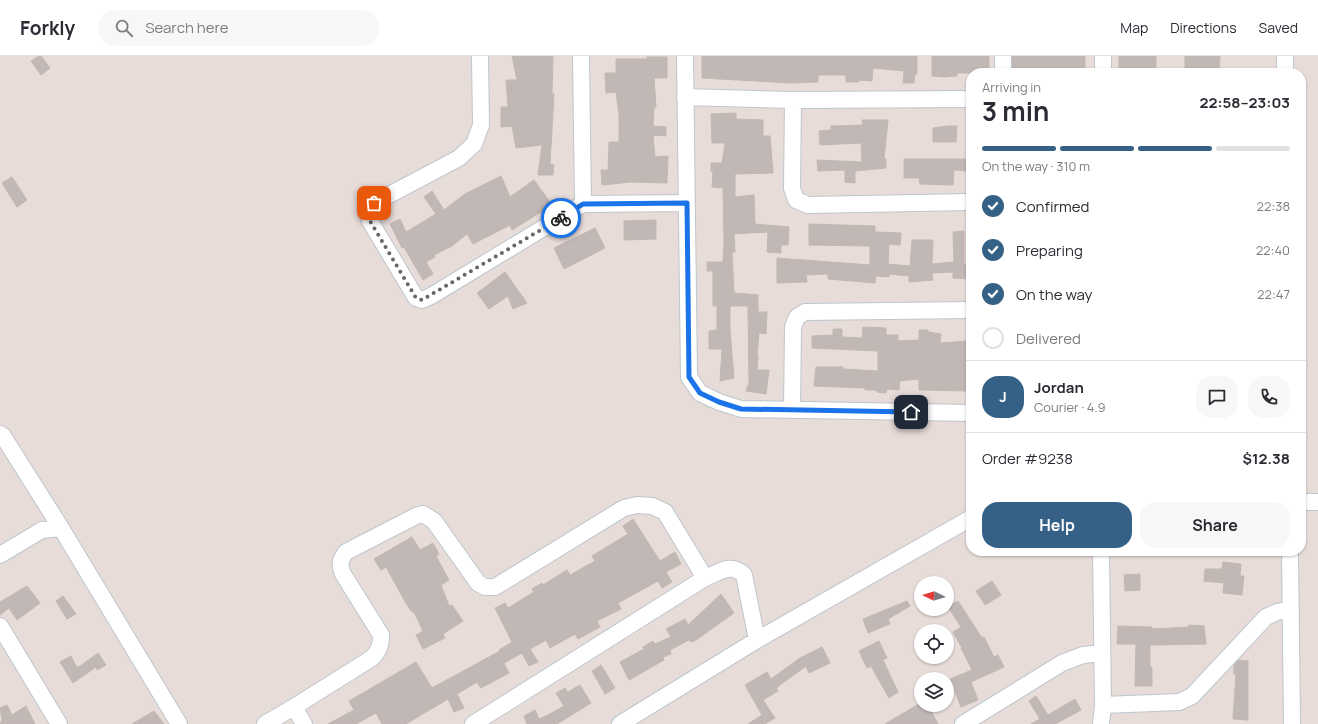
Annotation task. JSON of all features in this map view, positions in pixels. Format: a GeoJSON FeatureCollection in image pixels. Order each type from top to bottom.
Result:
{"type":"FeatureCollection","features":[{"type":"Feature","properties":{"kind":"street"},"geometry":{"type":"LineString","coordinates":[[480,56],[481,125],[474,144],[459,158],[374,203],[368,212],[370,221],[416,298],[422,300],[431,296],[583,204],[687,203]]}},
{"type":"Feature","properties":{"kind":"street"},"geometry":{"type":"LineString","coordinates":[[581,56],[583,204]]}},
{"type":"Feature","properties":{"kind":"street"},"geometry":{"type":"LineString","coordinates":[[685,56],[689,377],[700,393],[719,402],[741,409],[966,413]]}},
{"type":"Feature","properties":{"kind":"street"},"geometry":{"type":"LineString","coordinates":[[1003,56],[1003,68]]}},
{"type":"Feature","properties":{"kind":"street"},"geometry":{"type":"LineString","coordinates":[[1103,56],[1103,68]]}},
{"type":"Feature","properties":{"kind":"street"},"geometry":{"type":"LineString","coordinates":[[1285,56],[1285,68]]}},
{"type":"Feature","properties":{"kind":"street"},"geometry":{"type":"LineString","coordinates":[[685,97],[794,100],[966,98]]}},
{"type":"Feature","properties":{"kind":"street"},"geometry":{"type":"LineString","coordinates":[[794,100],[792,188],[796,200],[808,205],[966,202]]}},
{"type":"Feature","properties":{"kind":"street"},"geometry":{"type":"LineString","coordinates":[[792,410],[793,327],[797,317],[804,312],[966,310]]}},
{"type":"Feature","properties":{"kind":"street"},"geometry":{"type":"LineString","coordinates":[[0,434],[3,436],[61,528],[179,724]]}},
{"type":"Feature","properties":{"kind":"street"},"geometry":{"type":"LineString","coordinates":[[1306,502],[1318,502]]}},
{"type":"Feature","properties":{"kind":"street"},"geometry":{"type":"LineString","coordinates":[[265,724],[372,658],[378,652],[381,643],[381,635],[343,574],[340,566],[341,559],[346,552],[418,515],[423,514],[434,521],[478,583],[485,587],[495,587],[624,508],[637,505],[652,506],[665,512],[705,578]]}},
{"type":"Feature","properties":{"kind":"street"},"geometry":{"type":"LineString","coordinates":[[620,724],[757,640],[966,521]]}},
{"type":"Feature","properties":{"kind":"street"},"geometry":{"type":"LineString","coordinates":[[0,555],[42,530],[61,528]]}},
{"type":"Feature","properties":{"kind":"street"},"geometry":{"type":"LineString","coordinates":[[1101,556],[1103,705],[1101,724]]}},
{"type":"Feature","properties":{"kind":"street"},"geometry":{"type":"LineString","coordinates":[[1290,556],[1292,724]]}},
{"type":"Feature","properties":{"kind":"street"},"geometry":{"type":"LineString","coordinates":[[473,724],[705,578],[731,568],[738,569],[744,576],[757,640]]}},
{"type":"Feature","properties":{"kind":"street"},"geometry":{"type":"LineString","coordinates":[[1103,705],[1179,702],[1192,696],[1266,617],[1277,612],[1291,610]]}},
{"type":"Feature","properties":{"kind":"street"},"geometry":{"type":"LineString","coordinates":[[0,626],[59,724]]}},
{"type":"Feature","properties":{"kind":"street"},"geometry":{"type":"LineString","coordinates":[[963,724],[1062,663],[1083,655],[1102,653]]}},
{"type":"Feature","properties":{"kind":"street"},"geometry":{"type":"LineString","coordinates":[[294,707],[304,724]]}},
{"type":"Feature","properties":{"kind":"building"},"geometry":{"type":"Polygon","coordinates":[[[41,56],[50,68],[41,75],[31,61],[41,56]]]}},
{"type":"Feature","properties":{"kind":"building"},"geometry":{"type":"Polygon","coordinates":[[[512,56],[553,56],[552,94],[554,94],[550,164],[554,165],[553,175],[538,175],[542,145],[516,148],[512,126],[501,127],[501,107],[508,107],[506,80],[517,80],[512,56]]]}},
{"type":"Feature","properties":{"kind":"building"},"geometry":{"type":"Polygon","coordinates":[[[702,56],[917,56],[917,74],[915,74],[914,83],[903,83],[904,71],[873,68],[872,81],[859,80],[859,82],[846,82],[846,75],[818,75],[818,82],[790,83],[702,78],[702,56]]]}},
{"type":"Feature","properties":{"kind":"building"},"geometry":{"type":"Polygon","coordinates":[[[932,56],[989,56],[989,68],[966,68],[966,73],[957,73],[957,76],[932,76],[932,56]]]}},
{"type":"Feature","properties":{"kind":"building"},"geometry":{"type":"Polygon","coordinates":[[[1012,56],[1085,56],[1085,68],[1012,68],[1012,56]]]}},
{"type":"Feature","properties":{"kind":"building"},"geometry":{"type":"Polygon","coordinates":[[[1119,56],[1156,56],[1156,68],[1119,68],[1119,56]]]}},
{"type":"Feature","properties":{"kind":"building"},"geometry":{"type":"Polygon","coordinates":[[[1185,56],[1220,56],[1219,68],[1185,68],[1185,56]]]}},
{"type":"Feature","properties":{"kind":"building"},"geometry":{"type":"Polygon","coordinates":[[[647,57],[667,57],[667,78],[654,78],[656,107],[654,107],[653,126],[666,127],[666,136],[653,135],[655,157],[668,156],[667,183],[631,182],[602,185],[601,170],[608,170],[609,142],[619,142],[619,115],[616,92],[606,93],[605,73],[616,73],[616,59],[647,59],[647,57]]]}},
{"type":"Feature","properties":{"kind":"building"},"geometry":{"type":"Polygon","coordinates":[[[736,113],[736,119],[763,120],[763,136],[770,136],[773,173],[735,174],[735,197],[754,195],[755,224],[789,227],[788,245],[781,245],[781,253],[767,252],[768,232],[734,234],[735,252],[732,252],[734,293],[758,295],[758,312],[767,312],[766,334],[759,333],[757,356],[757,370],[769,370],[766,394],[746,391],[749,383],[748,306],[730,306],[730,330],[734,378],[720,381],[722,349],[709,349],[709,331],[717,330],[717,306],[713,306],[713,271],[707,271],[707,262],[723,262],[724,242],[723,188],[712,187],[713,172],[711,171],[711,163],[722,163],[725,143],[712,143],[711,114],[736,113]]]}},
{"type":"Feature","properties":{"kind":"building"},"geometry":{"type":"Polygon","coordinates":[[[862,120],[888,120],[884,159],[886,159],[886,168],[855,171],[855,183],[845,182],[845,170],[818,171],[817,160],[862,162],[861,143],[820,145],[819,131],[831,130],[831,126],[863,125],[862,120]]]}},
{"type":"Feature","properties":{"kind":"building"},"geometry":{"type":"Polygon","coordinates":[[[957,126],[956,142],[933,142],[933,128],[957,126]]]}},
{"type":"Feature","properties":{"kind":"building"},"geometry":{"type":"Polygon","coordinates":[[[904,159],[966,159],[966,171],[954,170],[953,185],[920,184],[919,178],[904,178],[904,159]]]}},
{"type":"Feature","properties":{"kind":"building"},"geometry":{"type":"Polygon","coordinates":[[[501,176],[510,197],[534,180],[552,205],[512,230],[510,225],[473,244],[467,234],[452,246],[434,255],[435,257],[426,262],[433,274],[423,280],[404,247],[402,248],[390,224],[400,219],[406,232],[436,214],[424,197],[432,191],[444,210],[465,194],[501,176]]]}},
{"type":"Feature","properties":{"kind":"building"},"geometry":{"type":"Polygon","coordinates":[[[12,177],[27,200],[17,207],[2,183],[12,177]]]}},
{"type":"Feature","properties":{"kind":"building"},"geometry":{"type":"Polygon","coordinates":[[[656,220],[656,239],[624,240],[624,221],[656,220]]]}},
{"type":"Feature","properties":{"kind":"building"},"geometry":{"type":"Polygon","coordinates":[[[809,224],[875,226],[875,232],[901,233],[900,245],[889,244],[888,264],[910,266],[912,240],[933,240],[932,264],[954,262],[953,232],[964,231],[964,264],[966,264],[966,279],[953,278],[953,272],[932,273],[933,280],[909,282],[909,276],[889,274],[889,277],[876,276],[875,283],[828,279],[828,274],[806,275],[807,282],[777,283],[777,258],[870,265],[870,246],[809,245],[809,224]]]}},
{"type":"Feature","properties":{"kind":"building"},"geometry":{"type":"Polygon","coordinates":[[[595,228],[605,248],[564,269],[554,248],[595,228]]]}},
{"type":"Feature","properties":{"kind":"building"},"geometry":{"type":"Polygon","coordinates":[[[505,272],[527,303],[513,309],[508,296],[489,309],[477,293],[505,272]]]}},
{"type":"Feature","properties":{"kind":"building"},"geometry":{"type":"Polygon","coordinates":[[[863,327],[886,328],[886,335],[898,335],[898,341],[919,340],[919,330],[928,330],[928,332],[941,334],[940,343],[966,341],[966,391],[919,390],[919,379],[900,381],[899,390],[887,389],[886,393],[877,392],[877,390],[865,390],[865,388],[814,386],[816,367],[843,367],[843,369],[878,371],[878,351],[812,348],[812,336],[833,335],[833,329],[842,329],[842,337],[862,338],[863,327]]]}},
{"type":"Feature","properties":{"kind":"building"},"geometry":{"type":"Polygon","coordinates":[[[633,519],[660,561],[675,552],[681,564],[666,572],[672,582],[662,588],[658,581],[618,603],[621,609],[597,621],[600,627],[578,639],[575,634],[550,648],[546,640],[530,649],[538,662],[529,666],[522,653],[504,663],[509,673],[481,688],[477,682],[457,694],[464,708],[454,712],[448,699],[406,724],[382,724],[376,713],[356,724],[328,724],[354,710],[349,701],[416,662],[432,688],[500,651],[499,650],[512,642],[495,608],[505,603],[508,608],[534,592],[532,589],[542,583],[543,585],[567,570],[570,575],[595,561],[592,556],[628,534],[623,526],[633,519]]]}},
{"type":"Feature","properties":{"kind":"building"},"geometry":{"type":"Polygon","coordinates":[[[412,537],[420,550],[433,543],[439,554],[436,556],[449,580],[441,585],[449,606],[452,605],[463,621],[443,634],[445,638],[423,649],[416,635],[423,631],[414,612],[412,612],[407,605],[386,567],[381,570],[374,559],[412,537]]]}},
{"type":"Feature","properties":{"kind":"building"},"geometry":{"type":"Polygon","coordinates":[[[1223,562],[1241,564],[1240,576],[1244,576],[1242,595],[1223,593],[1224,583],[1204,581],[1205,569],[1222,569],[1223,562]]]}},
{"type":"Feature","properties":{"kind":"building"},"geometry":{"type":"Polygon","coordinates":[[[1140,574],[1140,590],[1125,591],[1124,575],[1140,574]]]}},
{"type":"Feature","properties":{"kind":"building"},"geometry":{"type":"Polygon","coordinates":[[[992,581],[1001,595],[985,605],[976,591],[992,581]]]}},
{"type":"Feature","properties":{"kind":"building"},"geometry":{"type":"Polygon","coordinates":[[[27,586],[40,603],[17,620],[9,608],[0,615],[0,602],[27,586]]]}},
{"type":"Feature","properties":{"kind":"building"},"geometry":{"type":"Polygon","coordinates":[[[721,594],[734,613],[696,640],[691,642],[689,640],[670,650],[671,654],[663,657],[664,660],[629,680],[620,662],[644,649],[643,647],[653,641],[655,644],[671,637],[666,629],[685,619],[688,625],[721,594]]]}},
{"type":"Feature","properties":{"kind":"building"},"geometry":{"type":"Polygon","coordinates":[[[63,596],[76,614],[67,619],[56,601],[63,596]]]}},
{"type":"Feature","properties":{"kind":"building"},"geometry":{"type":"Polygon","coordinates":[[[907,601],[910,606],[888,619],[890,624],[868,633],[863,619],[907,601]]]}},
{"type":"Feature","properties":{"kind":"building"},"geometry":{"type":"Polygon","coordinates":[[[958,601],[982,638],[984,637],[994,657],[998,655],[1004,667],[971,682],[978,700],[961,707],[954,689],[954,677],[972,670],[954,634],[954,631],[961,627],[954,616],[954,603],[958,601]]]}},
{"type":"Feature","properties":{"kind":"building"},"geometry":{"type":"Polygon","coordinates":[[[1189,625],[1204,626],[1206,644],[1150,645],[1152,686],[1135,686],[1136,644],[1117,644],[1118,626],[1152,627],[1152,629],[1189,627],[1189,625]]]}},
{"type":"Feature","properties":{"kind":"building"},"geometry":{"type":"Polygon","coordinates":[[[879,641],[887,658],[883,660],[898,692],[889,698],[871,666],[867,668],[859,651],[879,641]]]}},
{"type":"Feature","properties":{"kind":"building"},"geometry":{"type":"Polygon","coordinates":[[[822,647],[830,663],[809,673],[806,666],[776,688],[778,691],[763,700],[775,718],[765,724],[748,724],[762,715],[745,685],[767,672],[771,679],[800,658],[822,647]]]}},
{"type":"Feature","properties":{"kind":"building"},"geometry":{"type":"Polygon","coordinates":[[[98,653],[106,665],[97,670],[96,667],[73,683],[60,662],[71,656],[76,666],[79,667],[98,653]]]}},
{"type":"Feature","properties":{"kind":"building"},"geometry":{"type":"Polygon","coordinates":[[[1238,660],[1248,661],[1248,720],[1233,719],[1236,674],[1234,674],[1234,665],[1238,660]]]}},
{"type":"Feature","properties":{"kind":"building"},"geometry":{"type":"Polygon","coordinates":[[[601,665],[615,688],[605,694],[592,671],[601,665]]]}},
{"type":"Feature","properties":{"kind":"building"},"geometry":{"type":"Polygon","coordinates":[[[580,685],[591,703],[557,724],[527,724],[524,716],[535,710],[539,719],[550,714],[564,706],[556,693],[565,688],[568,692],[580,685]]]}},
{"type":"Feature","properties":{"kind":"building"},"geometry":{"type":"Polygon","coordinates":[[[1036,696],[1048,715],[1075,699],[1081,710],[1055,724],[1031,724],[1040,719],[1029,701],[1036,696]]]}},
{"type":"Feature","properties":{"kind":"building"},"geometry":{"type":"Polygon","coordinates":[[[7,705],[12,715],[26,706],[35,724],[0,724],[2,720],[0,708],[7,705]]]}},
{"type":"Feature","properties":{"kind":"building"},"geometry":{"type":"Polygon","coordinates":[[[914,707],[914,712],[932,712],[938,724],[885,724],[914,707]]]}},
{"type":"Feature","properties":{"kind":"building"},"geometry":{"type":"Polygon","coordinates":[[[154,711],[164,724],[132,724],[154,711]]]}},
{"type":"Feature","properties":{"kind":"way so far"},"geometry":{"type":"LineString","coordinates":[[374,203],[368,212],[370,221],[416,298],[422,300],[561,218]]}},
{"type":"Feature","properties":{"kind":"route"},"geometry":{"type":"LineString","coordinates":[[561,218],[583,204],[687,203],[689,377],[700,393],[719,402],[741,409],[911,412]]}}]}
